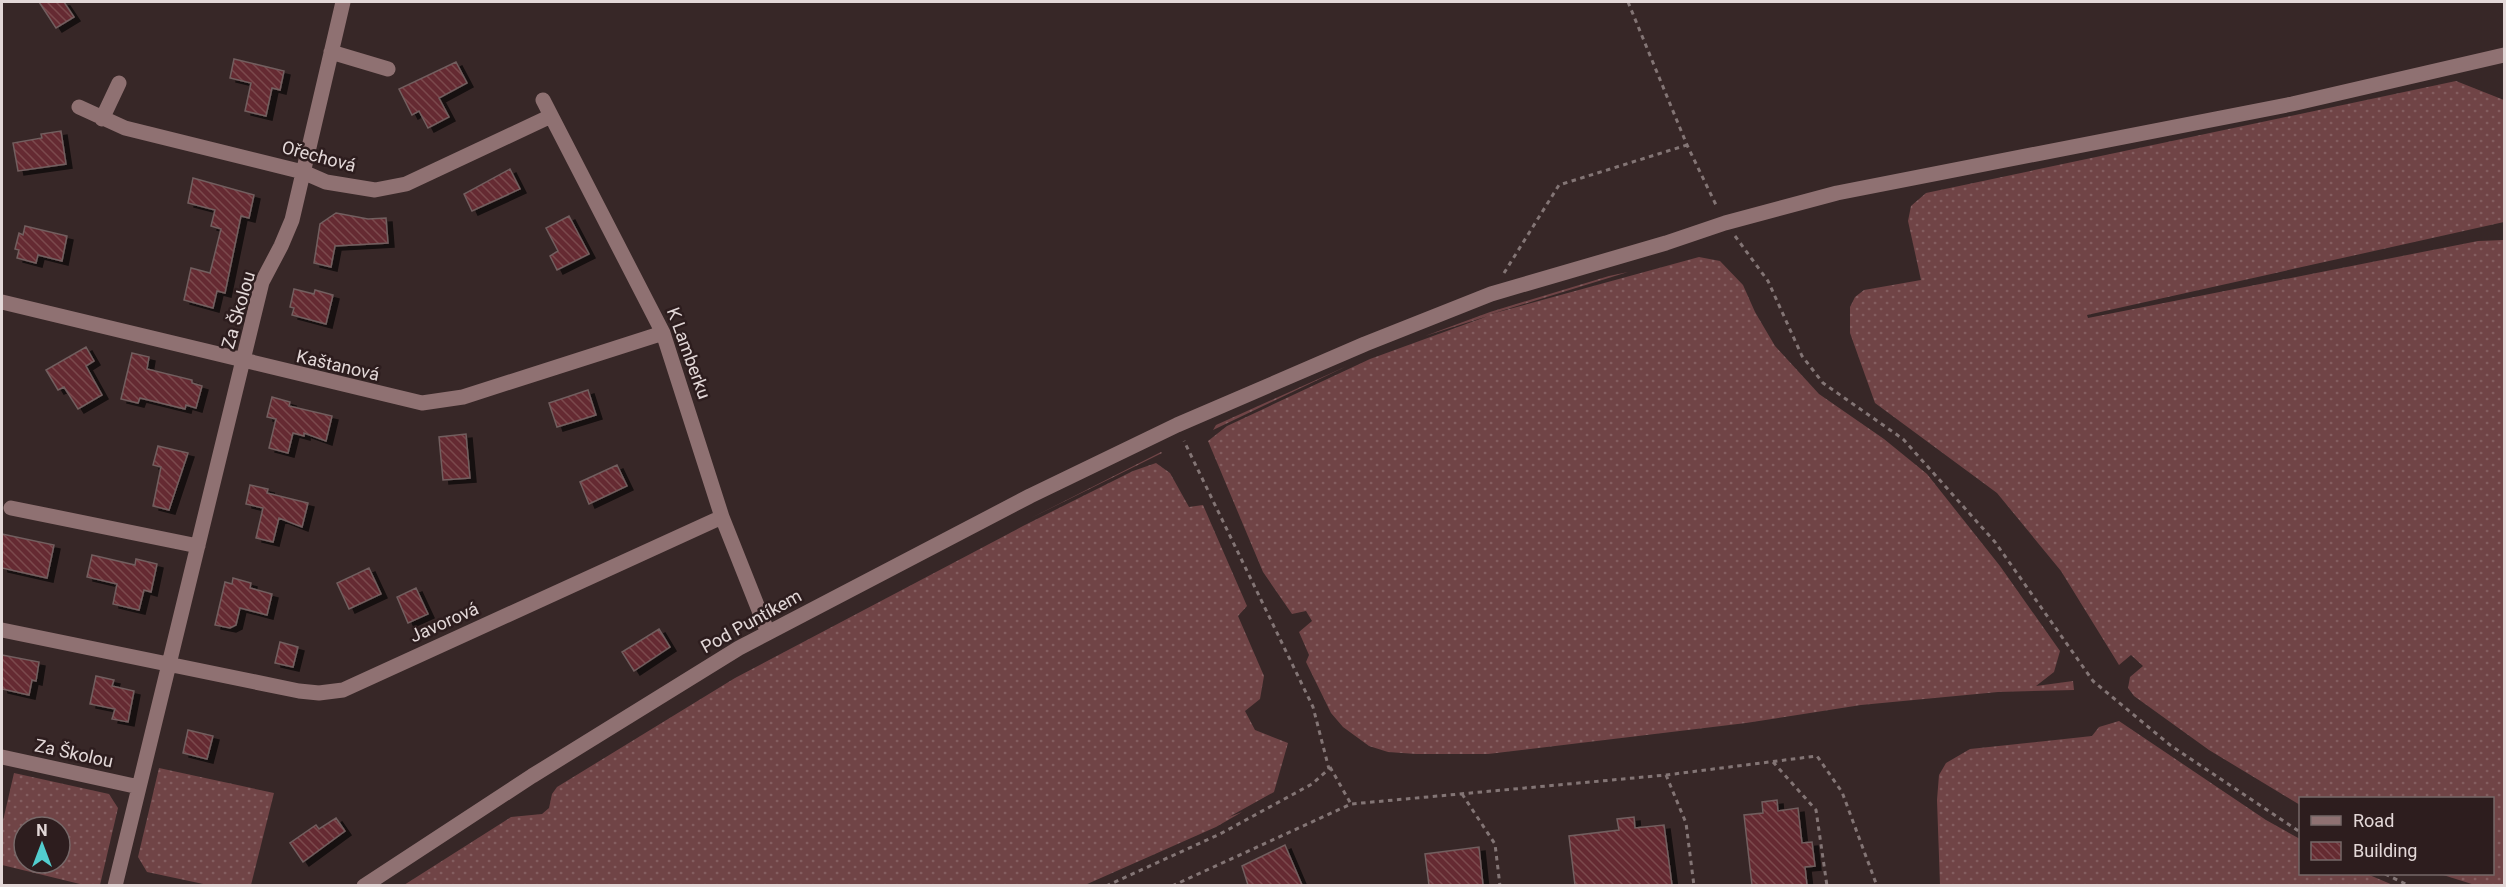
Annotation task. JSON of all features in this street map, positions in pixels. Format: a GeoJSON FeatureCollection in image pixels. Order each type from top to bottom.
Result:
{"type":"FeatureCollection","features":[{"type":"Feature","properties":{"kind":"street","name":"Za Školou"},"geometry":{"type":"LineString","coordinates":[[118,885],[139,787],[262,282],[282,246],[292,220],[343,2]]}},
{"type":"Feature","properties":{"kind":"street"},"geometry":{"type":"LineString","coordinates":[[331,52],[388,69]]}},
{"type":"Feature","properties":{"kind":"street","name":"Pod Puntíkem"},"geometry":{"type":"LineString","coordinates":[[364,885],[542,770],[739,648],[1030,496],[1177,425],[1365,344],[1491,294],[1666,243],[1725,223],[1836,193],[2292,104],[2505,55]]}},
{"type":"Feature","properties":{"kind":"street"},"geometry":{"type":"LineString","coordinates":[[102,119],[119,83]]}},
{"type":"Feature","properties":{"kind":"street","name":"K Lamberku"},"geometry":{"type":"LineString","coordinates":[[543,100],[663,333],[722,517],[768,633]]}},
{"type":"Feature","properties":{"kind":"street","name":"Ořechová"},"geometry":{"type":"LineString","coordinates":[[79,107],[125,128],[303,172],[326,182],[375,190],[406,184],[551,116]]}},
{"type":"Feature","properties":{"kind":"street","name":"Kaštanová"},"geometry":{"type":"LineString","coordinates":[[2,302],[399,399],[438,402],[463,397],[663,333]]}},
{"type":"Feature","properties":{"kind":"street"},"geometry":{"type":"LineString","coordinates":[[11,508],[198,546]]}},
{"type":"Feature","properties":{"kind":"street","name":"Javorová"},"geometry":{"type":"LineString","coordinates":[[169,665],[298,691],[319,693],[342,690],[722,517]]}},
{"type":"Feature","properties":{"kind":"street"},"geometry":{"type":"LineString","coordinates":[[2,630],[169,665]]}},
{"type":"Feature","properties":{"kind":"street","name":"Za Školou"},"geometry":{"type":"LineString","coordinates":[[2,756],[139,787]]}},
{"type":"Feature","properties":{"kind":"path"},"geometry":{"type":"LineString","coordinates":[[1628,2],[1687,145],[1725,223],[1768,281],[1802,356],[1823,383],[1903,439],[1995,543],[2093,681],[2170,745],[2299,831]]}},
{"type":"Feature","properties":{"kind":"path"},"geometry":{"type":"LineString","coordinates":[[1491,294],[1559,185],[1687,145]]}},
{"type":"Feature","properties":{"kind":"path"},"geometry":{"type":"LineString","coordinates":[[1177,425],[1313,707],[1329,766],[1351,804]]}},
{"type":"Feature","properties":{"kind":"path"},"geometry":{"type":"LineString","coordinates":[[1172,885],[1351,804],[1666,775],[1817,756],[1842,792],[1877,885]]}},
{"type":"Feature","properties":{"kind":"path"},"geometry":{"type":"LineString","coordinates":[[1773,762],[1816,810],[1827,885]]}},
{"type":"Feature","properties":{"kind":"path"},"geometry":{"type":"LineString","coordinates":[[1106,885],[1220,834],[1312,784],[1325,774],[1329,766]]}},
{"type":"Feature","properties":{"kind":"path"},"geometry":{"type":"LineString","coordinates":[[1666,775],[1686,823],[1694,885]]}},
{"type":"Feature","properties":{"kind":"path"},"geometry":{"type":"LineString","coordinates":[[1462,794],[1495,844],[1500,885]]}},
{"type":"Feature","properties":{"kind":"path"},"geometry":{"type":"LineString","coordinates":[[2389,875],[2410,885]]}},
{"type":"Feature","properties":{"kind":"shaded area"},"geometry":{"type":"Polygon","coordinates":[[[2456,81],[2504,100],[2504,222],[2087,315],[2088,318],[2478,241],[2504,240],[2504,885],[2475,885],[2443,875],[2494,875],[2494,797],[2299,797],[2299,804],[2209,750],[2134,696],[2128,688],[2130,677],[2143,666],[2131,655],[2119,665],[2061,571],[1997,493],[1875,403],[1850,333],[1850,307],[1855,297],[1864,290],[1921,280],[1908,221],[1911,206],[1926,193],[2456,81]]]}},
{"type":"Feature","properties":{"kind":"shaded area"},"geometry":{"type":"Polygon","coordinates":[[[1699,257],[1720,261],[1743,285],[1755,312],[1775,346],[1819,394],[1884,439],[1927,474],[2000,566],[2060,651],[2054,672],[2036,686],[2073,681],[2074,690],[1998,692],[1861,705],[1746,723],[1488,754],[1416,754],[1388,752],[1369,746],[1343,727],[1331,713],[1306,662],[1309,655],[1299,632],[1312,621],[1306,611],[1292,614],[1263,572],[1208,441],[1227,426],[1370,359],[1488,316],[1425,336],[1490,312],[1609,276],[1628,272],[1491,314],[1699,257]]]}},
{"type":"Feature","properties":{"kind":"shaded area"},"geometry":{"type":"Polygon","coordinates":[[[1347,366],[1213,430],[1216,425],[1347,366]]]}},
{"type":"Feature","properties":{"kind":"shaded area"},"geometry":{"type":"Polygon","coordinates":[[[1161,452],[1162,453],[1031,518],[1161,452]]]}},
{"type":"Feature","properties":{"kind":"shaded area"},"geometry":{"type":"Polygon","coordinates":[[[1156,463],[1170,473],[1189,507],[1203,505],[1247,606],[1238,616],[1264,676],[1260,699],[1245,711],[1255,730],[1288,743],[1274,792],[1229,817],[1242,812],[1216,827],[1085,885],[404,885],[511,817],[542,814],[549,808],[552,794],[557,787],[735,678],[1023,526],[1133,471],[1156,463]]]}},
{"type":"Feature","properties":{"kind":"shaded area"},"geometry":{"type":"Polygon","coordinates":[[[2119,721],[2266,820],[2299,838],[2299,875],[2369,875],[2393,885],[1940,885],[1937,800],[1939,775],[1946,763],[1970,749],[2092,736],[2099,727],[2119,721]]]}},
{"type":"Feature","properties":{"kind":"shaded area"},"geometry":{"type":"Polygon","coordinates":[[[159,768],[274,793],[251,885],[208,885],[147,872],[138,857],[159,768]]]}},
{"type":"Feature","properties":{"kind":"shaded area"},"geometry":{"type":"Polygon","coordinates":[[[14,773],[109,794],[118,808],[100,885],[84,885],[43,875],[72,875],[72,815],[12,815],[12,867],[2,865],[2,825],[14,773]]]}},
{"type":"Feature","properties":{"kind":"building"},"geometry":{"type":"Polygon","coordinates":[[[39,2],[64,2],[74,17],[56,28],[39,2]]]}},
{"type":"Feature","properties":{"kind":"building"},"geometry":{"type":"Polygon","coordinates":[[[234,59],[284,71],[280,90],[272,88],[266,116],[245,111],[251,83],[230,78],[234,59]]]}},
{"type":"Feature","properties":{"kind":"building"},"geometry":{"type":"Polygon","coordinates":[[[456,62],[467,83],[439,98],[449,117],[428,128],[419,111],[412,115],[399,89],[456,62]]]}},
{"type":"Feature","properties":{"kind":"building"},"geometry":{"type":"Polygon","coordinates":[[[61,131],[66,164],[18,171],[13,143],[42,138],[41,134],[61,131]]]}},
{"type":"Feature","properties":{"kind":"building"},"geometry":{"type":"Polygon","coordinates":[[[510,169],[520,189],[472,211],[464,194],[510,169]]]}},
{"type":"Feature","properties":{"kind":"building"},"geometry":{"type":"Polygon","coordinates":[[[193,178],[254,195],[249,218],[241,216],[225,293],[217,291],[213,308],[184,300],[191,268],[210,273],[221,229],[211,226],[215,210],[188,203],[193,178]]]}},
{"type":"Feature","properties":{"kind":"building"},"geometry":{"type":"Polygon","coordinates":[[[336,213],[368,219],[386,218],[388,243],[335,246],[331,267],[314,263],[320,224],[336,213]]]}},
{"type":"Feature","properties":{"kind":"building"},"geometry":{"type":"Polygon","coordinates":[[[569,216],[589,254],[557,270],[550,256],[558,251],[546,228],[569,216]]]}},
{"type":"Feature","properties":{"kind":"building"},"geometry":{"type":"Polygon","coordinates":[[[25,226],[67,236],[62,261],[38,255],[36,263],[17,258],[19,250],[15,249],[19,233],[23,235],[25,226]]]}},
{"type":"Feature","properties":{"kind":"building"},"geometry":{"type":"Polygon","coordinates":[[[294,289],[314,294],[315,290],[333,295],[326,324],[292,315],[294,308],[290,307],[294,289]]]}},
{"type":"Feature","properties":{"kind":"building"},"geometry":{"type":"Polygon","coordinates":[[[86,347],[94,361],[86,366],[102,395],[78,409],[64,387],[58,390],[46,370],[86,347]]]}},
{"type":"Feature","properties":{"kind":"building"},"geometry":{"type":"Polygon","coordinates":[[[132,353],[149,357],[147,369],[192,380],[192,383],[202,386],[196,408],[186,405],[185,409],[140,398],[138,403],[121,399],[132,353]]]}},
{"type":"Feature","properties":{"kind":"building"},"geometry":{"type":"Polygon","coordinates":[[[588,390],[596,415],[557,427],[549,403],[588,390]]]}},
{"type":"Feature","properties":{"kind":"building"},"geometry":{"type":"Polygon","coordinates":[[[272,397],[290,402],[289,406],[332,416],[326,441],[304,433],[304,436],[293,433],[288,453],[269,448],[276,419],[267,417],[272,397]]]}},
{"type":"Feature","properties":{"kind":"building"},"geometry":{"type":"Polygon","coordinates":[[[466,434],[470,478],[443,480],[439,437],[466,434]]]}},
{"type":"Feature","properties":{"kind":"building"},"geometry":{"type":"Polygon","coordinates":[[[158,446],[188,453],[169,510],[153,506],[161,467],[153,465],[158,446]]]}},
{"type":"Feature","properties":{"kind":"building"},"geometry":{"type":"Polygon","coordinates":[[[617,465],[627,486],[589,504],[580,482],[617,465]]]}},
{"type":"Feature","properties":{"kind":"building"},"geometry":{"type":"Polygon","coordinates":[[[250,485],[268,489],[267,493],[308,503],[302,527],[279,518],[273,542],[256,538],[263,508],[246,504],[250,485]]]}},
{"type":"Feature","properties":{"kind":"building"},"geometry":{"type":"Polygon","coordinates":[[[2,534],[54,545],[47,578],[2,568],[2,534]]]}},
{"type":"Feature","properties":{"kind":"building"},"geometry":{"type":"Polygon","coordinates":[[[92,555],[135,565],[136,559],[157,564],[151,592],[144,590],[139,610],[113,604],[117,584],[87,577],[92,555]]]}},
{"type":"Feature","properties":{"kind":"building"},"geometry":{"type":"Polygon","coordinates":[[[369,568],[381,594],[349,609],[337,583],[369,568]]]}},
{"type":"Feature","properties":{"kind":"building"},"geometry":{"type":"Polygon","coordinates":[[[233,578],[251,583],[250,588],[272,594],[267,615],[240,608],[236,625],[230,628],[215,625],[225,582],[232,584],[233,578]]]}},
{"type":"Feature","properties":{"kind":"building"},"geometry":{"type":"Polygon","coordinates":[[[416,588],[428,614],[408,623],[397,597],[416,588]]]}},
{"type":"Feature","properties":{"kind":"building"},"geometry":{"type":"Polygon","coordinates":[[[659,629],[670,647],[634,671],[622,652],[659,629]]]}},
{"type":"Feature","properties":{"kind":"building"},"geometry":{"type":"Polygon","coordinates":[[[280,642],[298,647],[293,667],[275,663],[280,642]]]}},
{"type":"Feature","properties":{"kind":"building"},"geometry":{"type":"Polygon","coordinates":[[[2,655],[39,662],[36,681],[32,680],[29,695],[2,689],[2,655]]]}},
{"type":"Feature","properties":{"kind":"building"},"geometry":{"type":"Polygon","coordinates":[[[96,676],[114,680],[112,686],[134,691],[128,722],[112,719],[115,709],[90,704],[96,676]]]}},
{"type":"Feature","properties":{"kind":"building"},"geometry":{"type":"Polygon","coordinates":[[[188,730],[213,736],[207,759],[183,753],[188,730]]]}},
{"type":"Feature","properties":{"kind":"building"},"geometry":{"type":"Polygon","coordinates":[[[1777,800],[1778,811],[1798,808],[1802,843],[1812,842],[1815,866],[1805,867],[1807,885],[1752,885],[1744,815],[1763,813],[1762,802],[1777,800]]]}},
{"type":"Feature","properties":{"kind":"building"},"geometry":{"type":"Polygon","coordinates":[[[1634,817],[1635,828],[1664,825],[1672,885],[1575,885],[1569,836],[1619,830],[1617,819],[1634,817]]]}},
{"type":"Feature","properties":{"kind":"building"},"geometry":{"type":"Polygon","coordinates":[[[336,818],[345,831],[303,862],[290,843],[316,825],[319,829],[336,818]]]}},
{"type":"Feature","properties":{"kind":"building"},"geometry":{"type":"Polygon","coordinates":[[[1285,845],[1302,885],[1248,885],[1242,866],[1285,845]]]}},
{"type":"Feature","properties":{"kind":"building"},"geometry":{"type":"Polygon","coordinates":[[[1479,847],[1483,885],[1429,885],[1425,854],[1479,847]]]}}]}
